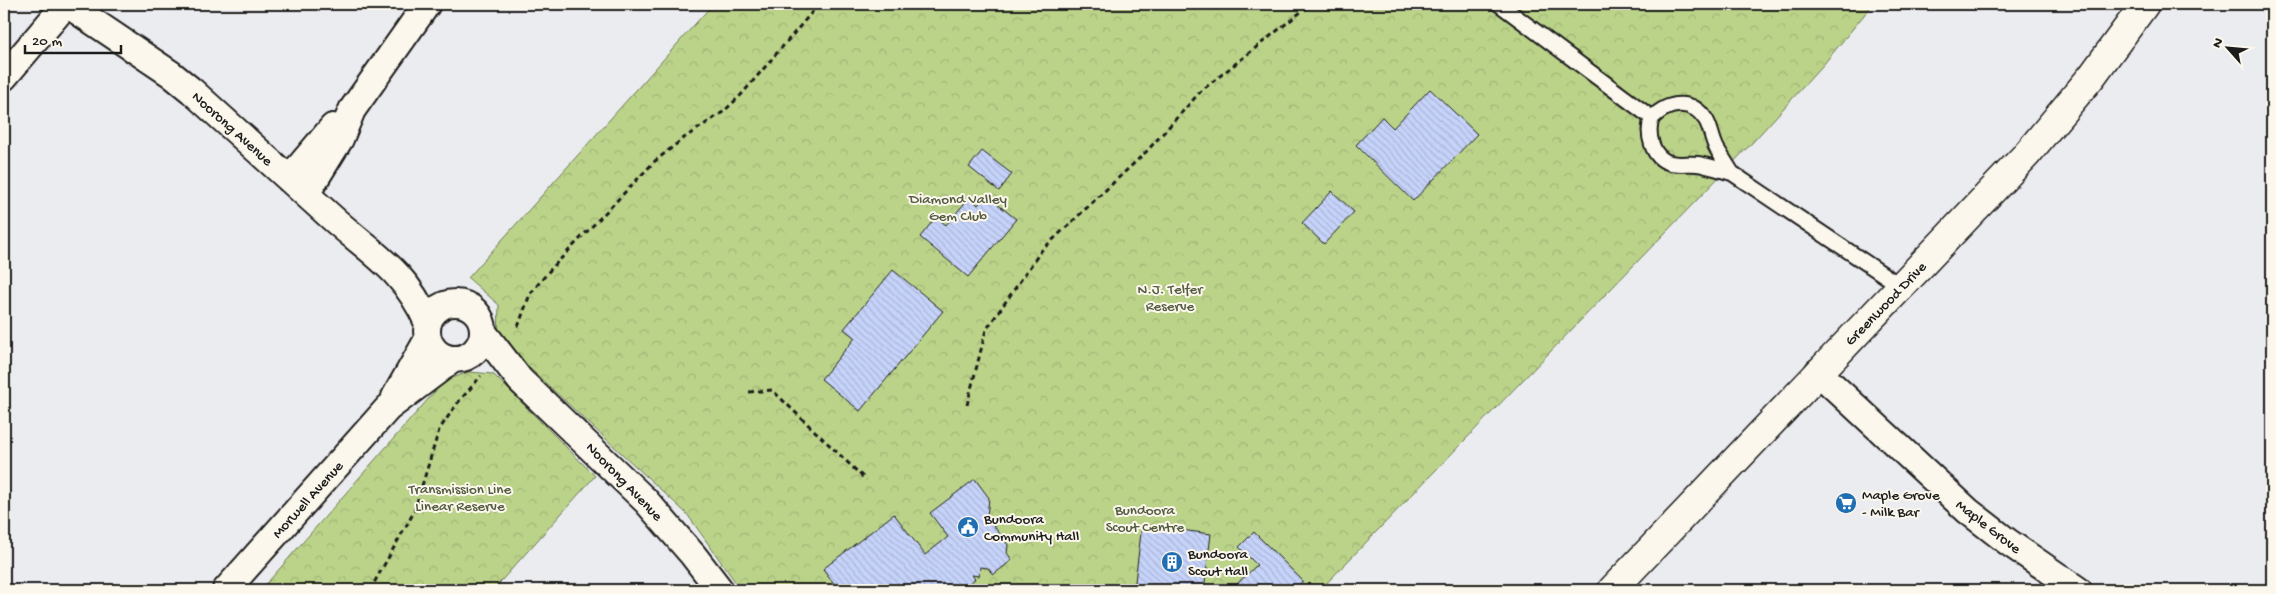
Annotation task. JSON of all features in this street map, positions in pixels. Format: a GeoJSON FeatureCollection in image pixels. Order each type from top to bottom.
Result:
{"type":"FeatureCollection","features":[{"type":"Feature","properties":{"kind":"street"},"geometry":{"type":"LineString","coordinates":[[4,77],[67,4]]}},
{"type":"Feature","properties":{"kind":"street","name":"Noorong Avenue"},"geometry":{"type":"LineString","coordinates":[[67,4],[171,74],[359,242],[390,265],[416,277],[440,298],[450,304]]}},
{"type":"Feature","properties":{"kind":"street"},"geometry":{"type":"LineString","coordinates":[[298,186],[340,139],[352,110],[428,4]]}},
{"type":"Feature","properties":{"kind":"street","name":"Greenwood Drive"},"geometry":{"type":"LineString","coordinates":[[1612,590],[2027,154],[2092,76],[2145,4]]}},
{"type":"Feature","properties":{"kind":"street","name":"Noorong Avenue"},"geometry":{"type":"LineString","coordinates":[[390,265],[409,287],[420,304],[428,331]]}},
{"type":"Feature","properties":{"kind":"street"},"geometry":{"type":"LineString","coordinates":[[458,303],[473,310],[479,316],[483,332],[476,348],[458,359],[438,353],[428,331],[436,310],[458,303]]}},
{"type":"Feature","properties":{"kind":"street","name":"Morwell Avenue"},"geometry":{"type":"LineString","coordinates":[[388,408],[428,331]]}},
{"type":"Feature","properties":{"kind":"street","name":"Noorong Avenue"},"geometry":{"type":"LineString","coordinates":[[483,332],[496,360],[520,380],[646,501],[693,555],[720,590]]}},
{"type":"Feature","properties":{"kind":"street","name":"Noorong Avenue"},"geometry":{"type":"LineString","coordinates":[[458,359],[496,360]]}},
{"type":"Feature","properties":{"kind":"street","name":"Morwell Avenue"},"geometry":{"type":"LineString","coordinates":[[226,590],[388,408],[458,359]]}},
{"type":"Feature","properties":{"kind":"street","name":"Maple Grove"},"geometry":{"type":"LineString","coordinates":[[1818,372],[1968,511],[2014,546],[2078,590]]}},
{"type":"Feature","properties":{"kind":"lane"},"geometry":{"type":"LineString","coordinates":[[1499,4],[1652,118]]}},
{"type":"Feature","properties":{"kind":"lane"},"geometry":{"type":"LineString","coordinates":[[1732,173],[1717,149],[1706,120],[1699,112],[1688,105],[1678,104],[1669,106],[1652,118],[1649,133],[1653,148],[1658,156],[1673,164],[1687,163],[1732,173],[1902,287]]}},
{"type":"Feature","properties":{"kind":"path"},"geometry":{"type":"LineString","coordinates":[[370,590],[414,512],[440,430],[456,405],[496,360],[516,332],[530,294],[550,270],[654,161],[723,112],[741,95],[819,4]]}},
{"type":"Feature","properties":{"kind":"path"},"geometry":{"type":"LineString","coordinates":[[967,405],[986,330],[1041,251],[1147,151],[1201,91],[1311,4]]}},
{"type":"Feature","properties":{"kind":"path"},"geometry":{"type":"LineString","coordinates":[[749,392],[772,390],[866,480]]}},
{"type":"Feature","properties":{"kind":"green space","name":"N.J. Telfer Reserve"},"geometry":{"type":"Polygon","coordinates":[[[713,4],[1873,4],[1823,65],[1751,144],[1320,590],[741,590],[687,514],[498,339],[499,305],[468,278],[713,4]]]}},
{"type":"Feature","properties":{"kind":"green space","name":"Transmission Line Linear Reserve"},"geometry":{"type":"Polygon","coordinates":[[[469,372],[493,374],[595,476],[493,590],[261,590],[444,381],[469,372]]]}},
{"type":"Feature","properties":{"kind":"building"},"geometry":{"type":"Polygon","coordinates":[[[1430,89],[1477,134],[1413,201],[1356,145],[1382,117],[1393,128],[1430,89]]]}},
{"type":"Feature","properties":{"kind":"building"},"geometry":{"type":"Polygon","coordinates":[[[982,151],[1012,174],[999,191],[969,167],[982,151]]]}},
{"type":"Feature","properties":{"kind":"building"},"geometry":{"type":"Polygon","coordinates":[[[1332,191],[1354,212],[1324,244],[1302,223],[1332,191]]]}},
{"type":"Feature","properties":{"kind":"building"},"geometry":{"type":"Polygon","coordinates":[[[986,195],[1016,219],[968,277],[920,237],[936,217],[946,225],[970,197],[978,205],[986,195]]]}},
{"type":"Feature","properties":{"kind":"building"},"geometry":{"type":"Polygon","coordinates":[[[893,270],[943,311],[860,411],[821,379],[855,338],[844,329],[893,270]]]}},
{"type":"Feature","properties":{"kind":"building","name":"Bundoora Community Hall"},"geometry":{"type":"Polygon","coordinates":[[[975,479],[989,498],[987,517],[1008,545],[1007,553],[1012,560],[993,575],[988,568],[980,567],[979,576],[972,575],[975,579],[960,590],[839,590],[823,569],[894,514],[925,555],[948,537],[930,513],[975,479]]]}},
{"type":"Feature","properties":{"kind":"building","name":"Bundoora Scout Hall"},"geometry":{"type":"Polygon","coordinates":[[[1142,525],[1211,534],[1204,590],[1134,590],[1142,525]]]}},
{"type":"Feature","properties":{"kind":"building"},"geometry":{"type":"Polygon","coordinates":[[[1254,532],[1303,581],[1293,590],[1239,590],[1235,586],[1257,565],[1239,547],[1254,532]]]}},
{"type":"Feature","properties":{"kind":"place","name":"Maple Grove - Milk Bar"},"geometry":{"type":"Point","coordinates":[1846,503]}},
{"type":"Feature","properties":{"kind":"place","name":"Bundoora Community Hall"},"geometry":{"type":"Point","coordinates":[968,527]}},
{"type":"Feature","properties":{"kind":"place","name":"Bundoora Scout Hall"},"geometry":{"type":"Point","coordinates":[1172,562]}},
{"type":"Feature","properties":{"kind":"park label","name":"Diamond Valley Gem Club"},"geometry":{"type":"Point","coordinates":[958,206]}},
{"type":"Feature","properties":{"kind":"park label","name":"Bundoora Scout Centre"},"geometry":{"type":"Point","coordinates":[1145,518]}}]}
